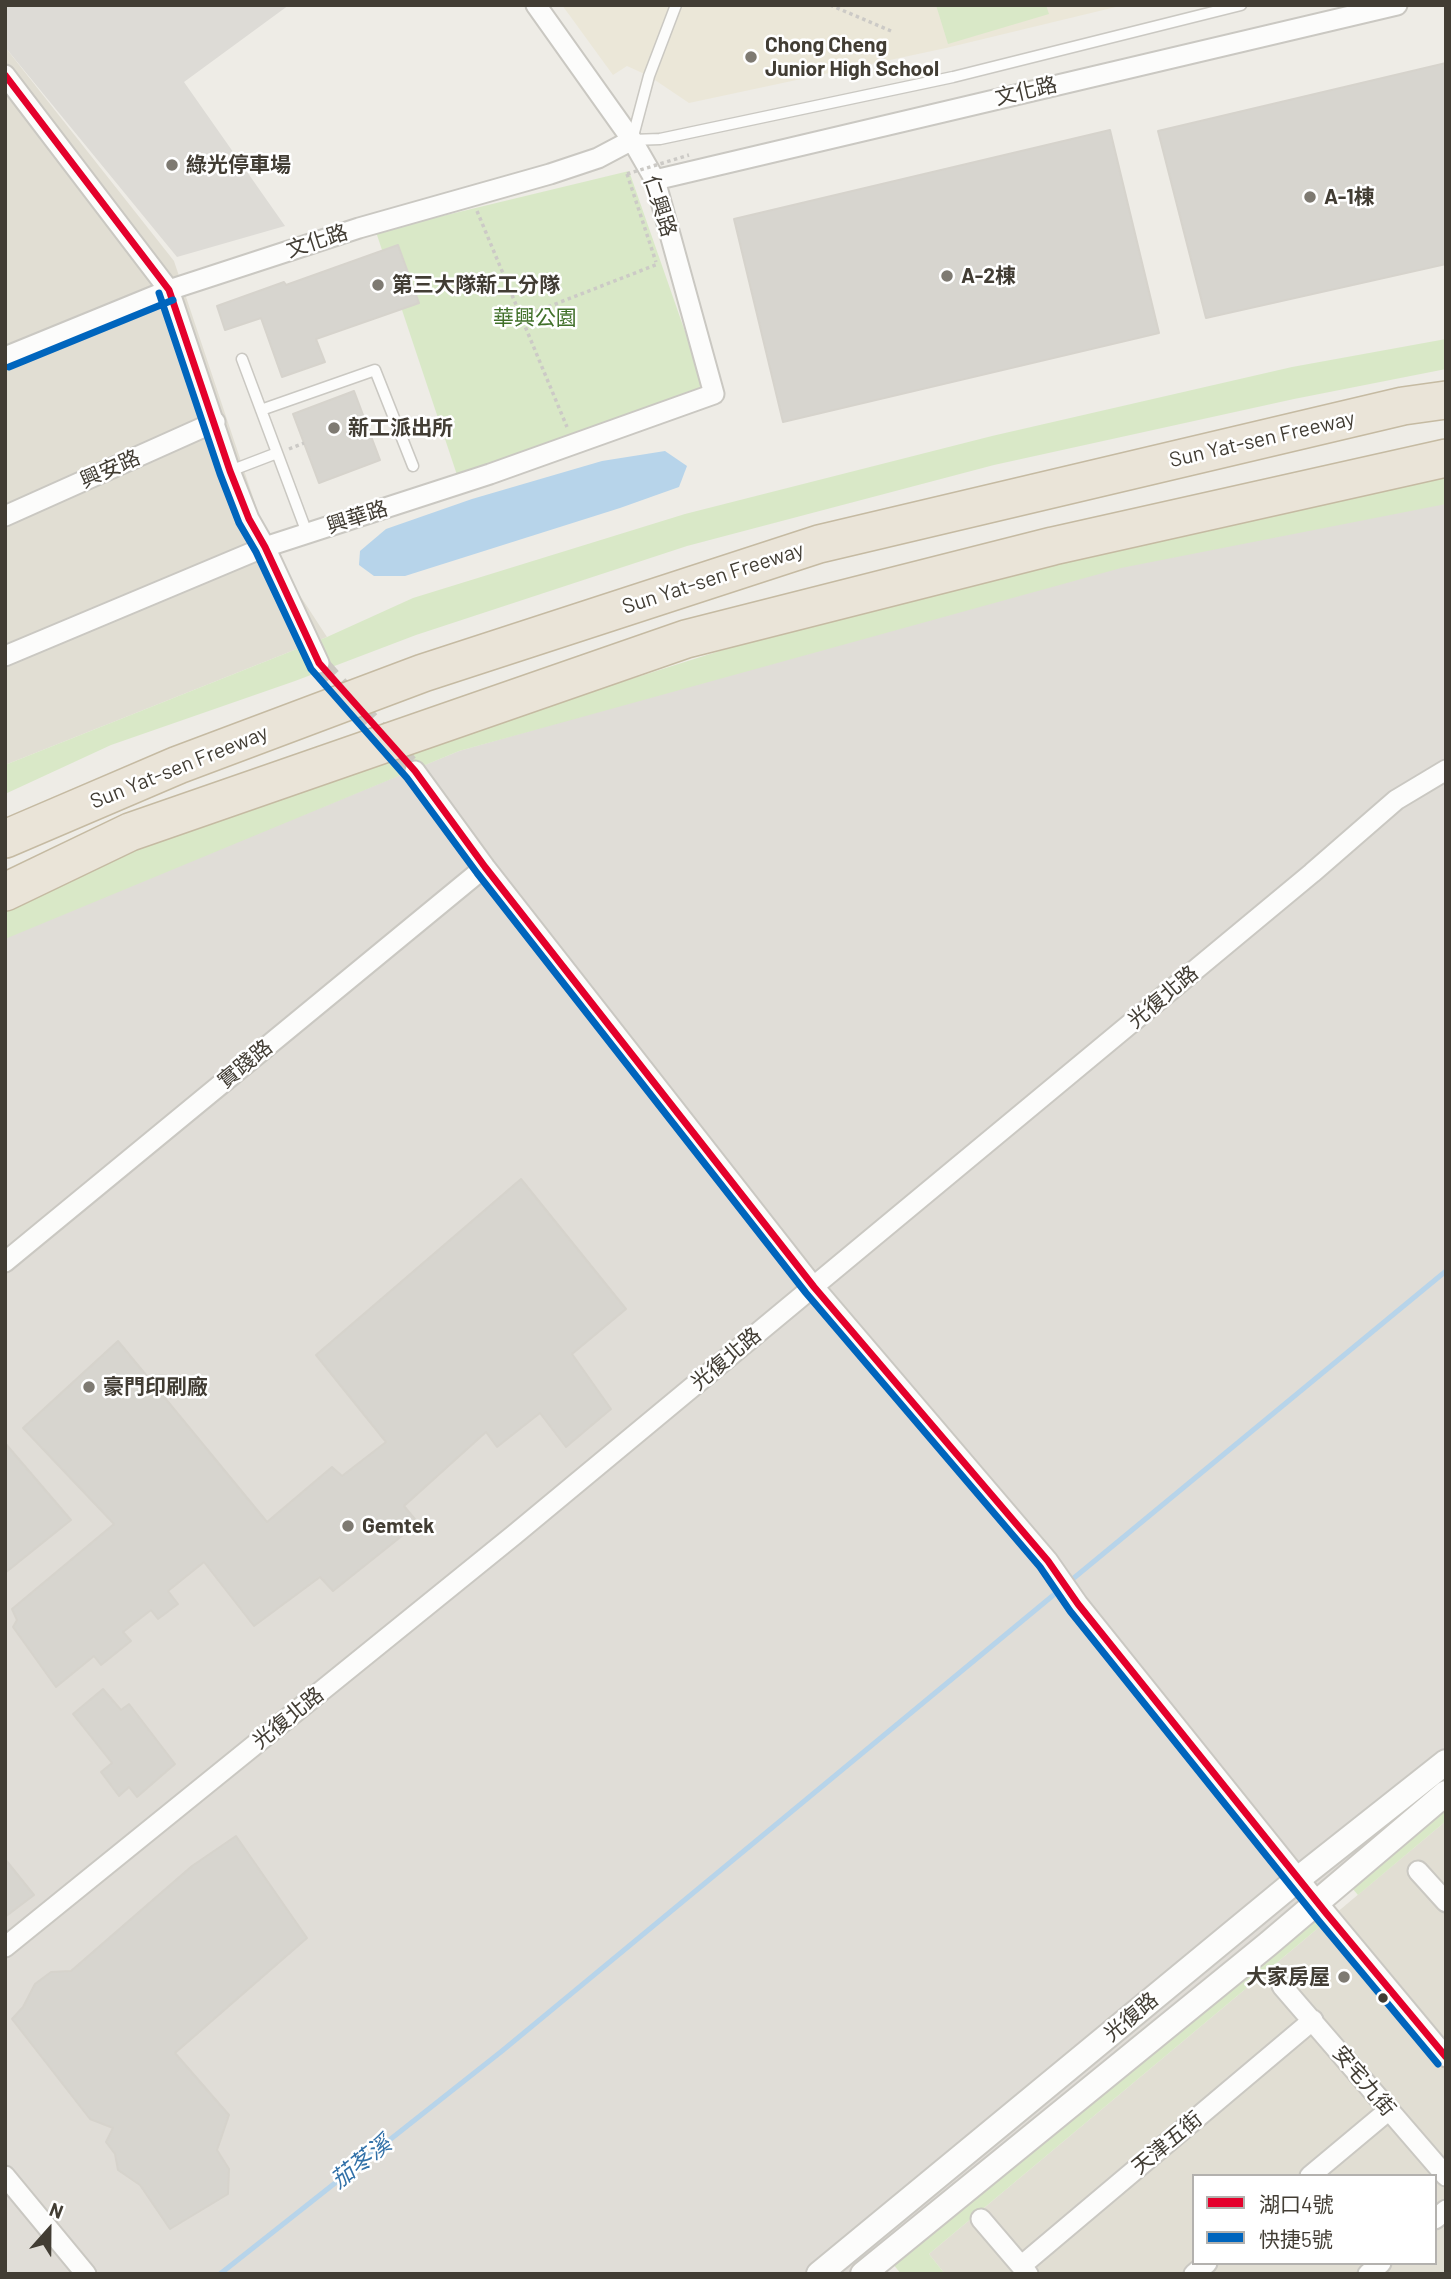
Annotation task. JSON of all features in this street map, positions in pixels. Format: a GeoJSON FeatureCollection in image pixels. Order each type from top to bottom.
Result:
{"type":"FeatureCollection","features":[{"type":"Feature","properties":{"kind":"highway","name":"Sun Yat-sen Freeway"},"geometry":{"type":"LineString","coordinates":[[5,839],[178,765],[424,673],[819,544],[1404,406],[1446,400]]}},
{"type":"Feature","properties":{"kind":"highway","name":"Sun Yat-sen Freeway"},"geometry":{"type":"LineString","coordinates":[[5,892],[130,832],[686,639],[1053,546],[1446,458]]}},
{"type":"Feature","properties":{"kind":"street","name":"仁興路"},"geometry":{"type":"LineString","coordinates":[[536,5],[632,140],[655,180],[714,394]]}},
{"type":"Feature","properties":{"kind":"street","name":"文化路"},"geometry":{"type":"LineString","coordinates":[[655,180],[1397,5]]}},
{"type":"Feature","properties":{"kind":"street"},"geometry":{"type":"LineString","coordinates":[[5,75],[169,290],[230,471],[249,519],[265,547],[318,663]]}},
{"type":"Feature","properties":{"kind":"street","name":"文化路"},"geometry":{"type":"LineString","coordinates":[[5,358],[169,290],[359,228],[550,174],[598,158],[632,140]]}},
{"type":"Feature","properties":{"kind":"street","name":"興華路"},"geometry":{"type":"LineString","coordinates":[[5,656],[265,547],[490,474],[714,394]]}},
{"type":"Feature","properties":{"kind":"street","name":"興安路"},"geometry":{"type":"LineString","coordinates":[[5,516],[215,422]]}},
{"type":"Feature","properties":{"kind":"street","name":"光復北路"},"geometry":{"type":"LineString","coordinates":[[5,1947],[514,1535],[1312,873],[1396,800],[1446,770]]}},
{"type":"Feature","properties":{"kind":"street"},"geometry":{"type":"LineString","coordinates":[[415,771],[485,867],[814,1287],[1048,1561],[1078,1604],[1298,1879],[1446,2057]]}},
{"type":"Feature","properties":{"kind":"street","name":"實踐路"},"geometry":{"type":"LineString","coordinates":[[5,1262],[485,867]]}},
{"type":"Feature","properties":{"kind":"street","name":"光復路"},"geometry":{"type":"LineString","coordinates":[[819,2274],[1298,1879],[1446,1762]]}},
{"type":"Feature","properties":{"kind":"street","name":"光復路"},"geometry":{"type":"LineString","coordinates":[[873,2270],[1446,1793]]}},
{"type":"Feature","properties":{"kind":"street"},"geometry":{"type":"LineString","coordinates":[[1418,1871],[1446,1902]]}},
{"type":"Feature","properties":{"kind":"street","name":"安宅九街"},"geometry":{"type":"LineString","coordinates":[[1282,1986],[1446,2176]]}},
{"type":"Feature","properties":{"kind":"street","name":"天津五街"},"geometry":{"type":"LineString","coordinates":[[1024,2270],[1313,2020]]}},
{"type":"Feature","properties":{"kind":"street"},"geometry":{"type":"LineString","coordinates":[[1312,2174],[1389,2110]]}},
{"type":"Feature","properties":{"kind":"street"},"geometry":{"type":"LineString","coordinates":[[5,2176],[86,2274]]}},
{"type":"Feature","properties":{"kind":"street"},"geometry":{"type":"LineString","coordinates":[[981,2219],[1024,2270]]}},
{"type":"Feature","properties":{"kind":"street"},"geometry":{"type":"LineString","coordinates":[[855,2246],[873,2270]]}},
{"type":"Feature","properties":{"kind":"lane"},"geometry":{"type":"LineString","coordinates":[[676,5],[649,76],[632,140],[660,139],[954,77],[1241,5]]}},
{"type":"Feature","properties":{"kind":"lane"},"geometry":{"type":"LineString","coordinates":[[242,359],[307,533]]}},
{"type":"Feature","properties":{"kind":"lane"},"geometry":{"type":"LineString","coordinates":[[261,410],[375,370],[413,466]]}},
{"type":"Feature","properties":{"kind":"lane"},"geometry":{"type":"LineString","coordinates":[[230,471],[277,453]]}},
{"type":"Feature","properties":{"kind":"path"},"geometry":{"type":"LineString","coordinates":[[830,5],[891,31]]}},
{"type":"Feature","properties":{"kind":"path"},"geometry":{"type":"LineString","coordinates":[[523,317],[659,264],[627,174],[689,155]]}},
{"type":"Feature","properties":{"kind":"path"},"geometry":{"type":"LineString","coordinates":[[474,203],[570,435]]}},
{"type":"Feature","properties":{"kind":"shaded area","name":"綠光停車場"},"geometry":{"type":"Polygon","coordinates":[[[5,5],[289,5],[184,82],[285,226],[177,257],[5,47],[5,5]]]}},
{"type":"Feature","properties":{"kind":"shaded area","name":"Chong Cheng Junior High School"},"geometry":{"type":"Polygon","coordinates":[[[562,5],[1124,5],[946,48],[689,103],[649,76],[627,66],[613,75],[562,5]]]}},
{"type":"Feature","properties":{"kind":"shaded area"},"geometry":{"type":"Polygon","coordinates":[[[5,47],[174,261],[271,551],[327,637],[5,765],[5,47]]]}},
{"type":"Feature","properties":{"kind":"shaded area"},"geometry":{"type":"Polygon","coordinates":[[[1446,495],[1446,1780],[867,2260],[877,2274],[5,2274],[5,937],[459,751],[1172,548],[1446,495]]]}},
{"type":"Feature","properties":{"kind":"shaded area"},"geometry":{"type":"Polygon","coordinates":[[[1446,1821],[1446,2274],[945,2274],[929,2254],[1446,1821]]]}},
{"type":"Feature","properties":{"kind":"green space"},"geometry":{"type":"Polygon","coordinates":[[[936,5],[1046,5],[1049,14],[948,44],[936,5]]]}},
{"type":"Feature","properties":{"kind":"green space","name":"華興公園"},"geometry":{"type":"Polygon","coordinates":[[[629,171],[704,386],[458,478],[376,232],[629,171]]]}},
{"type":"Feature","properties":{"kind":"green space"},"geometry":{"type":"Polygon","coordinates":[[[1446,339],[1446,369],[1294,399],[994,465],[687,546],[416,635],[295,681],[111,745],[5,794],[5,765],[327,637],[413,598],[685,514],[992,436],[1292,367],[1446,339]]]}},
{"type":"Feature","properties":{"kind":"green space"},"geometry":{"type":"Polygon","coordinates":[[[1446,473],[1446,504],[1121,568],[459,751],[5,939],[5,905],[136,841],[422,745],[805,624],[1446,473]]]}},
{"type":"Feature","properties":{"kind":"green space"},"geometry":{"type":"Polygon","coordinates":[[[1446,1797],[1446,1821],[1358,1895],[1347,1882],[1446,1797]]]}},
{"type":"Feature","properties":{"kind":"green space"},"geometry":{"type":"Polygon","coordinates":[[[1319,1906],[1329,1919],[929,2254],[945,2274],[901,2274],[889,2259],[1319,1906]]]}},
{"type":"Feature","properties":{"kind":"water"},"geometry":{"type":"Polygon","coordinates":[[[665,451],[687,466],[679,487],[405,576],[374,576],[359,565],[360,551],[386,529],[472,499],[602,461],[665,451]]]}},
{"type":"Feature","properties":{"kind":"building","name":"A-1棟"},"geometry":{"type":"Polygon","coordinates":[[[1446,63],[1446,264],[1206,318],[1158,131],[1446,63]]]}},
{"type":"Feature","properties":{"kind":"building","name":"A-2棟"},"geometry":{"type":"Polygon","coordinates":[[[1110,130],[1159,333],[783,422],[734,219],[1110,130]]]}},
{"type":"Feature","properties":{"kind":"building"},"geometry":{"type":"Polygon","coordinates":[[[398,245],[419,303],[316,339],[325,362],[282,377],[261,318],[225,330],[217,306],[284,282],[286,285],[398,245]]]}},
{"type":"Feature","properties":{"kind":"building","name":"新工派出所"},"geometry":{"type":"Polygon","coordinates":[[[354,391],[380,460],[319,483],[293,414],[354,391]]]}},
{"type":"Feature","properties":{"kind":"building"},"geometry":{"type":"Polygon","coordinates":[[[521,1179],[626,1309],[572,1354],[611,1409],[566,1447],[540,1413],[497,1447],[486,1432],[404,1506],[418,1523],[333,1591],[320,1577],[254,1626],[204,1562],[168,1591],[178,1604],[158,1619],[151,1610],[123,1632],[131,1641],[101,1665],[94,1656],[56,1687],[13,1627],[17,1620],[12,1609],[114,1524],[23,1428],[118,1341],[267,1522],[332,1467],[342,1476],[386,1442],[316,1355],[521,1179]]]}},
{"type":"Feature","properties":{"kind":"building"},"geometry":{"type":"Polygon","coordinates":[[[5,1443],[71,1520],[5,1573],[5,1443]]]}},
{"type":"Feature","properties":{"kind":"building"},"geometry":{"type":"Polygon","coordinates":[[[103,1689],[121,1710],[129,1704],[175,1764],[137,1797],[129,1787],[119,1796],[101,1772],[112,1763],[73,1714],[103,1689]]]}},
{"type":"Feature","properties":{"kind":"building"},"geometry":{"type":"Polygon","coordinates":[[[236,1836],[307,1938],[175,2053],[229,2115],[217,2150],[229,2169],[228,2194],[170,2229],[140,2185],[118,2170],[115,2154],[106,2142],[113,2128],[90,2119],[12,2019],[23,2007],[35,1984],[51,1972],[71,1971],[192,1866],[236,1836]]]}},
{"type":"Feature","properties":{"kind":"building"},"geometry":{"type":"Polygon","coordinates":[[[5,1859],[34,1895],[5,1917],[5,1859]]]}},
{"type":"Feature","properties":{"kind":"waterway"},"geometry":{"type":"LineString","coordinates":[[1069,1582],[1446,1271]]}},
{"type":"Feature","properties":{"kind":"waterway","name":"茄苳溪"},"geometry":{"type":"LineString","coordinates":[[220,2274],[502,2051],[1062,1588]]}},
{"type":"Feature","properties":{"kind":"tunnel"},"geometry":{"type":"LineString","coordinates":[[319,663],[415,771]]}},
{"type":"Feature","properties":{"kind":"transit line","name":"湖口4號"},"geometry":{"type":"LineString","coordinates":[[5,75],[169,290],[230,471],[249,519],[265,547],[319,663],[415,771],[485,867],[814,1287],[1048,1561],[1078,1604],[1326,1913],[1446,2057]]}},
{"type":"Feature","properties":{"kind":"transit line","name":"快捷5號"},"geometry":{"type":"LineString","coordinates":[[159,293],[239,523],[256,552],[311,669],[407,778],[477,873],[806,1293],[1040,1567],[1070,1611],[1318,1920],[1438,2064]]}},
{"type":"Feature","properties":{"kind":"transit line","name":"快捷5號"},"geometry":{"type":"LineString","coordinates":[[9,367],[173,300]]}},
{"type":"Feature","properties":{"kind":"place","name":"Chong Cheng Junior High School"},"geometry":{"type":"Point","coordinates":[751,57]}},
{"type":"Feature","properties":{"kind":"place","name":"綠光停車場"},"geometry":{"type":"Point","coordinates":[172,165]}},
{"type":"Feature","properties":{"kind":"place","name":"A-1棟"},"geometry":{"type":"Point","coordinates":[1310,197]}},
{"type":"Feature","properties":{"kind":"place","name":"A-2棟"},"geometry":{"type":"Point","coordinates":[947,276]}},
{"type":"Feature","properties":{"kind":"place","name":"第三大隊新工分隊"},"geometry":{"type":"Point","coordinates":[378,285]}},
{"type":"Feature","properties":{"kind":"place","name":"新工派出所"},"geometry":{"type":"Point","coordinates":[334,428]}},
{"type":"Feature","properties":{"kind":"place","name":"豪門印刷廠"},"geometry":{"type":"Point","coordinates":[89,1387]}},
{"type":"Feature","properties":{"kind":"place","name":"Gemtek"},"geometry":{"type":"Point","coordinates":[348,1526]}},
{"type":"Feature","properties":{"kind":"place","name":"大家房屋"},"geometry":{"type":"Point","coordinates":[1344,1977]}}]}
